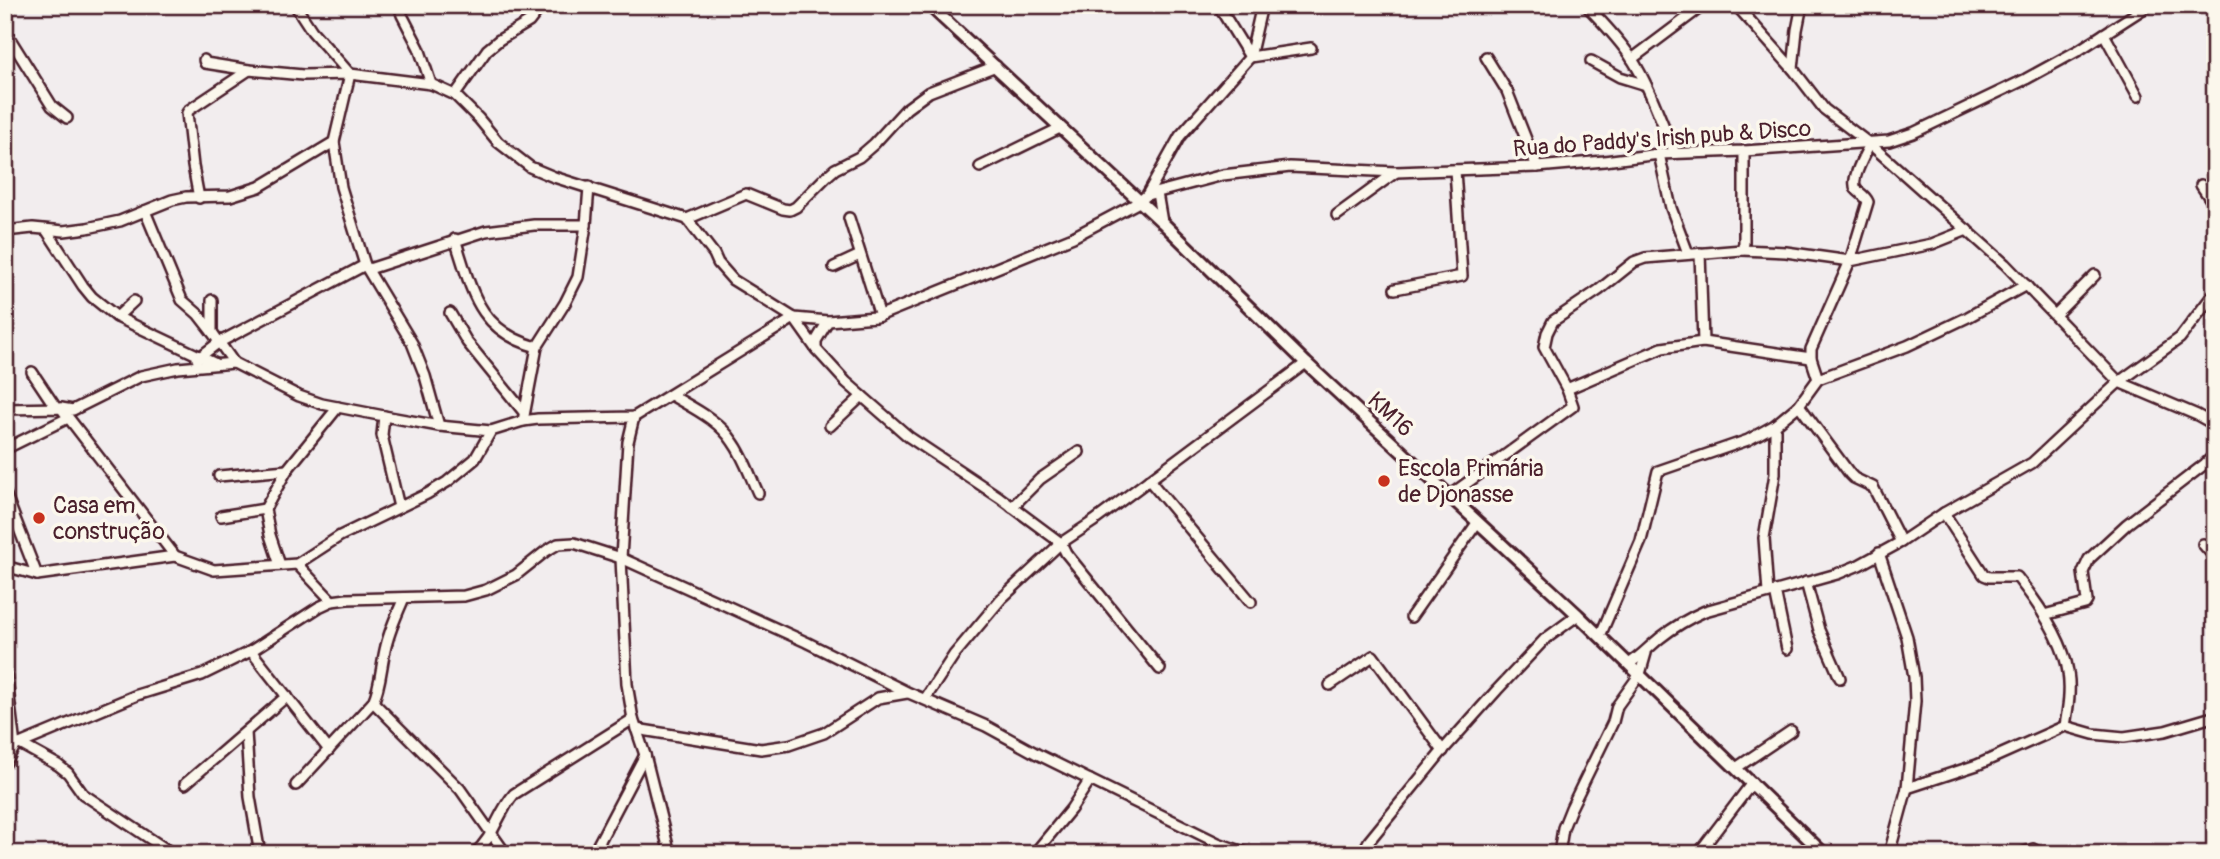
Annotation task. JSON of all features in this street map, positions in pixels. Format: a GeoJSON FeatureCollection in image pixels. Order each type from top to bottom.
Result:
{"type":"FeatureCollection","features":[{"type":"Feature","properties":{"kind":"street"},"geometry":{"type":"LineString","coordinates":[[5,11],[13,5]]}},
{"type":"Feature","properties":{"kind":"street"},"geometry":{"type":"LineString","coordinates":[[295,5],[312,31],[350,74]]}},
{"type":"Feature","properties":{"kind":"street"},"geometry":{"type":"LineString","coordinates":[[399,5],[419,48],[431,85]]}},
{"type":"Feature","properties":{"kind":"street"},"geometry":{"type":"LineString","coordinates":[[455,95],[487,50],[529,22],[542,5]]}},
{"type":"Feature","properties":{"kind":"street","name":"KM16"},"geometry":{"type":"LineString","coordinates":[[929,5],[1060,128],[1147,197],[1162,222],[1306,363],[1578,615],[1824,854]]}},
{"type":"Feature","properties":{"kind":"street"},"geometry":{"type":"LineString","coordinates":[[1218,5],[1250,57]]}},
{"type":"Feature","properties":{"kind":"street"},"geometry":{"type":"LineString","coordinates":[[1162,222],[1147,197],[1180,136],[1250,57],[1262,5]]}},
{"type":"Feature","properties":{"kind":"street"},"geometry":{"type":"LineString","coordinates":[[1586,5],[1632,59],[1675,153]]}},
{"type":"Feature","properties":{"kind":"street"},"geometry":{"type":"LineString","coordinates":[[1632,59],[1704,5]]}},
{"type":"Feature","properties":{"kind":"street"},"geometry":{"type":"LineString","coordinates":[[1736,5],[1793,69],[1824,109],[1870,144],[2026,285],[2119,382],[2215,425]]}},
{"type":"Feature","properties":{"kind":"street"},"geometry":{"type":"LineString","coordinates":[[1793,69],[1802,5]]}},
{"type":"Feature","properties":{"kind":"street","name":"Rua do Paddy's Irish pub & Disco"},"geometry":{"type":"LineString","coordinates":[[794,318],[828,321],[880,316],[1073,237],[1147,197],[1223,175],[1290,167],[1396,172],[1537,167],[1660,153],[1744,151],[1889,141],[1913,133],[2026,79],[2149,5]]}},
{"type":"Feature","properties":{"kind":"street"},"geometry":{"type":"LineString","coordinates":[[5,31],[52,106],[67,118]]}},
{"type":"Feature","properties":{"kind":"street"},"geometry":{"type":"LineString","coordinates":[[2104,34],[2138,96]]}},
{"type":"Feature","properties":{"kind":"street"},"geometry":{"type":"LineString","coordinates":[[1250,57],[1311,48]]}},
{"type":"Feature","properties":{"kind":"street"},"geometry":{"type":"LineString","coordinates":[[1486,57],[1507,91],[1537,167]]}},
{"type":"Feature","properties":{"kind":"street"},"geometry":{"type":"LineString","coordinates":[[204,60],[205,63],[249,70],[303,75],[350,74],[431,85],[455,95],[480,119],[498,142],[530,167],[687,219],[733,280],[794,318],[816,349],[846,382],[909,437],[1061,543],[1066,553],[1160,669]]}},
{"type":"Feature","properties":{"kind":"street"},"geometry":{"type":"LineString","coordinates":[[1591,61],[1620,77],[1646,85]]}},
{"type":"Feature","properties":{"kind":"street"},"geometry":{"type":"LineString","coordinates":[[687,219],[746,194],[790,210],[835,169],[859,157],[901,114],[923,96],[996,66]]}},
{"type":"Feature","properties":{"kind":"street"},"geometry":{"type":"LineString","coordinates":[[200,198],[192,166],[187,113],[249,70]]}},
{"type":"Feature","properties":{"kind":"street"},"geometry":{"type":"LineString","coordinates":[[350,74],[334,142],[341,187],[367,267],[419,358],[439,426]]}},
{"type":"Feature","properties":{"kind":"street"},"geometry":{"type":"LineString","coordinates":[[980,167],[1060,128]]}},
{"type":"Feature","properties":{"kind":"street"},"geometry":{"type":"LineString","coordinates":[[5,230],[33,228],[64,231],[120,221],[172,200],[230,196],[259,187],[334,142]]}},
{"type":"Feature","properties":{"kind":"street"},"geometry":{"type":"LineString","coordinates":[[1818,379],[1811,359],[1811,349],[1850,261],[1868,202],[1856,189],[1855,177],[1870,144]]}},
{"type":"Feature","properties":{"kind":"street"},"geometry":{"type":"LineString","coordinates":[[1742,250],[1744,151]]}},
{"type":"Feature","properties":{"kind":"street"},"geometry":{"type":"LineString","coordinates":[[1660,153],[1671,208],[1688,253]]}},
{"type":"Feature","properties":{"kind":"street"},"geometry":{"type":"LineString","coordinates":[[1395,289],[1462,276],[1455,170]]}},
{"type":"Feature","properties":{"kind":"street"},"geometry":{"type":"LineString","coordinates":[[1337,215],[1396,172]]}},
{"type":"Feature","properties":{"kind":"street"},"geometry":{"type":"LineString","coordinates":[[2201,185],[2215,206]]}},
{"type":"Feature","properties":{"kind":"street"},"geometry":{"type":"LineString","coordinates":[[523,416],[537,347],[578,277],[589,187]]}},
{"type":"Feature","properties":{"kind":"street"},"geometry":{"type":"LineString","coordinates":[[145,211],[182,300],[198,314],[234,363],[299,396],[322,404],[439,426],[491,430],[523,416],[634,416],[794,318]]}},
{"type":"Feature","properties":{"kind":"street"},"geometry":{"type":"LineString","coordinates":[[849,218],[880,316]]}},
{"type":"Feature","properties":{"kind":"street"},"geometry":{"type":"LineString","coordinates":[[188,368],[218,342],[367,267],[455,239],[505,227],[586,225]]}},
{"type":"Feature","properties":{"kind":"street"},"geometry":{"type":"LineString","coordinates":[[1449,496],[1573,406],[1567,389],[1544,347],[1553,321],[1634,262],[1645,258],[1688,253],[1742,250],[1786,252],[1850,261],[1932,244],[1966,230]]}},
{"type":"Feature","properties":{"kind":"street"},"geometry":{"type":"LineString","coordinates":[[47,231],[83,286],[117,317],[216,364]]}},
{"type":"Feature","properties":{"kind":"street"},"geometry":{"type":"LineString","coordinates":[[455,239],[466,274],[486,317],[512,339],[537,347]]}},
{"type":"Feature","properties":{"kind":"street"},"geometry":{"type":"LineString","coordinates":[[1700,253],[1703,342]]}},
{"type":"Feature","properties":{"kind":"street"},"geometry":{"type":"LineString","coordinates":[[834,267],[860,255]]}},
{"type":"Feature","properties":{"kind":"street"},"geometry":{"type":"LineString","coordinates":[[2055,315],[2095,275]]}},
{"type":"Feature","properties":{"kind":"street"},"geometry":{"type":"LineString","coordinates":[[1600,636],[1641,541],[1658,471],[1748,440],[1775,425],[1799,405],[1818,379],[1907,346],[2026,285]]}},
{"type":"Feature","properties":{"kind":"street"},"geometry":{"type":"LineString","coordinates":[[1629,664],[1688,618],[1838,574],[1900,542],[1944,513],[2032,463],[2119,382],[2180,338],[2215,292]]}},
{"type":"Feature","properties":{"kind":"street"},"geometry":{"type":"LineString","coordinates":[[117,317],[134,300]]}},
{"type":"Feature","properties":{"kind":"street"},"geometry":{"type":"LineString","coordinates":[[212,300],[212,332]]}},
{"type":"Feature","properties":{"kind":"street"},"geometry":{"type":"LineString","coordinates":[[450,313],[467,342],[523,416]]}},
{"type":"Feature","properties":{"kind":"street"},"geometry":{"type":"LineString","coordinates":[[816,349],[816,341],[828,321]]}},
{"type":"Feature","properties":{"kind":"street"},"geometry":{"type":"LineString","coordinates":[[1567,389],[1662,348],[1703,342],[1811,359]]}},
{"type":"Feature","properties":{"kind":"street"},"geometry":{"type":"LineString","coordinates":[[5,409],[73,410],[141,376],[234,363]]}},
{"type":"Feature","properties":{"kind":"street"},"geometry":{"type":"LineString","coordinates":[[925,699],[954,655],[1001,599],[1061,543],[1306,363]]}},
{"type":"Feature","properties":{"kind":"street"},"geometry":{"type":"LineString","coordinates":[[32,372],[175,556]]}},
{"type":"Feature","properties":{"kind":"street"},"geometry":{"type":"LineString","coordinates":[[671,395],[712,420],[734,442],[758,493]]}},
{"type":"Feature","properties":{"kind":"street"},"geometry":{"type":"LineString","coordinates":[[830,426],[862,396]]}},
{"type":"Feature","properties":{"kind":"street"},"geometry":{"type":"LineString","coordinates":[[1799,405],[1850,474],[1873,487],[1900,542]]}},
{"type":"Feature","properties":{"kind":"street"},"geometry":{"type":"LineString","coordinates":[[280,565],[265,509],[287,470],[338,407]]}},
{"type":"Feature","properties":{"kind":"street"},"geometry":{"type":"LineString","coordinates":[[384,416],[382,435],[400,507]]}},
{"type":"Feature","properties":{"kind":"street"},"geometry":{"type":"LineString","coordinates":[[634,416],[628,442],[621,558],[627,684],[632,719],[645,755],[670,854]]}},
{"type":"Feature","properties":{"kind":"street"},"geometry":{"type":"LineString","coordinates":[[5,449],[68,418]]}},
{"type":"Feature","properties":{"kind":"street"},"geometry":{"type":"LineString","coordinates":[[1775,425],[1775,474],[1764,538],[1772,592],[1787,649]]}},
{"type":"Feature","properties":{"kind":"street"},"geometry":{"type":"LineString","coordinates":[[5,566],[37,575],[175,556],[214,570],[297,564],[340,536],[447,482],[475,459],[491,430]]}},
{"type":"Feature","properties":{"kind":"street"},"geometry":{"type":"LineString","coordinates":[[1013,507],[1040,480],[1079,452]]}},
{"type":"Feature","properties":{"kind":"street"},"geometry":{"type":"LineString","coordinates":[[2044,615],[2085,604],[2087,601],[2083,572],[2089,559],[2127,524],[2186,480],[2215,454]]}},
{"type":"Feature","properties":{"kind":"street"},"geometry":{"type":"LineString","coordinates":[[219,476],[287,470]]}},
{"type":"Feature","properties":{"kind":"street"},"geometry":{"type":"LineString","coordinates":[[1149,480],[1251,602]]}},
{"type":"Feature","properties":{"kind":"street"},"geometry":{"type":"LineString","coordinates":[[5,493],[37,575]]}},
{"type":"Feature","properties":{"kind":"street"},"geometry":{"type":"LineString","coordinates":[[221,516],[265,509]]}},
{"type":"Feature","properties":{"kind":"street"},"geometry":{"type":"LineString","coordinates":[[1944,513],[1981,572],[1989,577],[2017,577],[2044,615],[2062,650],[2068,669],[2069,698],[2065,726]]}},
{"type":"Feature","properties":{"kind":"street"},"geometry":{"type":"LineString","coordinates":[[1412,617],[1477,523]]}},
{"type":"Feature","properties":{"kind":"street"},"geometry":{"type":"LineString","coordinates":[[13,740],[136,695],[202,676],[251,651],[332,601],[464,596],[486,590],[516,575],[558,544],[574,542],[621,558],[806,642],[909,693],[986,726],[1218,843],[1250,854]]}},
{"type":"Feature","properties":{"kind":"street"},"geometry":{"type":"LineString","coordinates":[[2203,544],[2215,558]]}},
{"type":"Feature","properties":{"kind":"street"},"geometry":{"type":"LineString","coordinates":[[1879,553],[1907,637],[1914,677],[1907,788],[1889,854]]}},
{"type":"Feature","properties":{"kind":"street"},"geometry":{"type":"LineString","coordinates":[[297,564],[332,601]]}},
{"type":"Feature","properties":{"kind":"street"},"geometry":{"type":"LineString","coordinates":[[1806,582],[1819,631],[1840,678]]}},
{"type":"Feature","properties":{"kind":"street"},"geometry":{"type":"LineString","coordinates":[[296,785],[373,702],[378,691],[390,628],[404,598]]}},
{"type":"Feature","properties":{"kind":"street"},"geometry":{"type":"LineString","coordinates":[[1362,854],[1369,841],[1443,751],[1497,690],[1544,640],[1578,615]]}},
{"type":"Feature","properties":{"kind":"street"},"geometry":{"type":"LineString","coordinates":[[251,651],[329,750]]}},
{"type":"Feature","properties":{"kind":"street"},"geometry":{"type":"LineString","coordinates":[[1559,854],[1563,828],[1571,808],[1613,722],[1617,706],[1640,674],[1646,653]]}},
{"type":"Feature","properties":{"kind":"street"},"geometry":{"type":"LineString","coordinates":[[1330,685],[1373,656],[1443,751]]}},
{"type":"Feature","properties":{"kind":"street"},"geometry":{"type":"LineString","coordinates":[[5,663],[13,740],[5,764]]}},
{"type":"Feature","properties":{"kind":"street"},"geometry":{"type":"LineString","coordinates":[[636,729],[723,744],[771,748],[824,733],[878,698],[909,693]]}},
{"type":"Feature","properties":{"kind":"street"},"geometry":{"type":"LineString","coordinates":[[185,785],[287,696]]}},
{"type":"Feature","properties":{"kind":"street"},"geometry":{"type":"LineString","coordinates":[[373,702],[460,789],[506,854]]}},
{"type":"Feature","properties":{"kind":"street"},"geometry":{"type":"LineString","coordinates":[[1907,788],[1977,765],[2065,726],[2093,734],[2124,737],[2165,731],[2215,718]]}},
{"type":"Feature","properties":{"kind":"street"},"geometry":{"type":"LineString","coordinates":[[474,854],[492,833],[514,794],[632,719]]}},
{"type":"Feature","properties":{"kind":"street"},"geometry":{"type":"LineString","coordinates":[[1736,768],[1791,731]]}},
{"type":"Feature","properties":{"kind":"street"},"geometry":{"type":"LineString","coordinates":[[246,732],[250,797],[260,854]]}},
{"type":"Feature","properties":{"kind":"street"},"geometry":{"type":"LineString","coordinates":[[13,740],[58,765],[68,773],[83,794],[168,853]]}},
{"type":"Feature","properties":{"kind":"street"},"geometry":{"type":"LineString","coordinates":[[593,854],[645,755]]}},
{"type":"Feature","properties":{"kind":"street"},"geometry":{"type":"LineString","coordinates":[[1034,854],[1071,809],[1090,780]]}},
{"type":"Feature","properties":{"kind":"street"},"geometry":{"type":"LineString","coordinates":[[1698,854],[1752,783]]}},
{"type":"Feature","properties":{"kind":"street"},"geometry":{"type":"LineString","coordinates":[[1218,843],[1222,854]]}},
{"type":"Feature","properties":{"kind":"street"},"geometry":{"type":"LineString","coordinates":[[2019,854],[2033,849],[2042,854]]}},
{"type":"Feature","properties":{"kind":"place","name":"Escola Primária de Djonasse"},"geometry":{"type":"Point","coordinates":[1384,481]}},
{"type":"Feature","properties":{"kind":"place","name":"Casa em construção"},"geometry":{"type":"Point","coordinates":[39,518]}}]}
